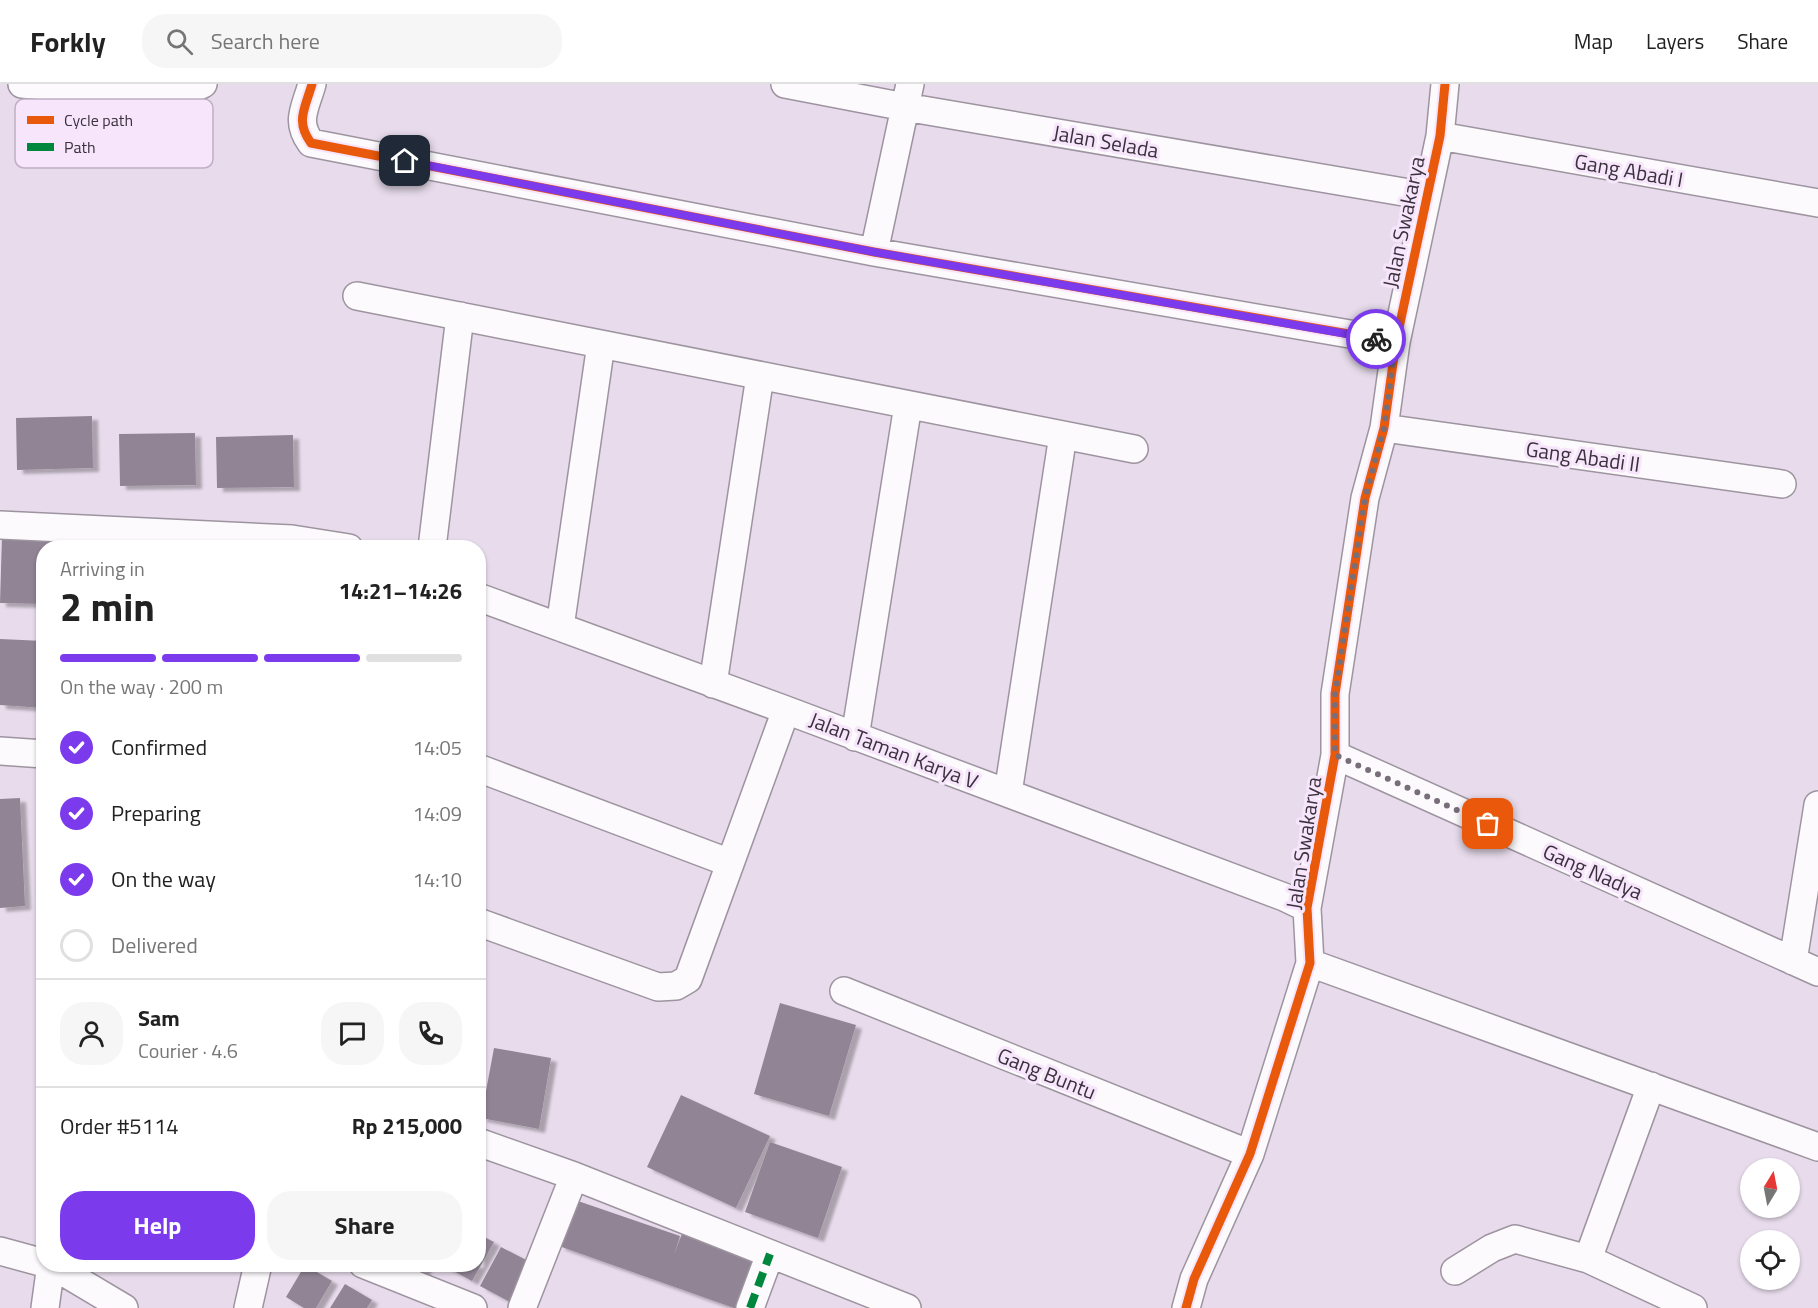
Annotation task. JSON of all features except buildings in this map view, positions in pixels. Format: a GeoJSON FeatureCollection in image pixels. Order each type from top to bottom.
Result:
{"type":"FeatureCollection","features":[{"type":"Feature","properties":{"kind":"street"},"geometry":{"type":"LineString","coordinates":[[22,84],[174,97],[203,84]]}},
{"type":"Feature","properties":{"kind":"street"},"geometry":{"type":"LineString","coordinates":[[312,84],[302,119],[303,132],[311,143],[874,252],[1396,342]]}},
{"type":"Feature","properties":{"kind":"street","name":"Jalan Selada"},"geometry":{"type":"LineString","coordinates":[[785,84],[907,95],[1427,196]]}},
{"type":"Feature","properties":{"kind":"street","name":"Jalan Swakarya"},"geometry":{"type":"LineString","coordinates":[[1186,1308],[1194,1279],[1250,1154],[1310,963],[1307,908],[1335,755],[1337,682],[1365,498],[1384,428],[1396,342],[1440,136],[1445,84]]}},
{"type":"Feature","properties":{"kind":"street"},"geometry":{"type":"LineString","coordinates":[[874,252],[907,95]]}},
{"type":"Feature","properties":{"kind":"street","name":"Gang Abadi I"},"geometry":{"type":"LineString","coordinates":[[1440,136],[1818,203]]}},
{"type":"Feature","properties":{"kind":"street"},"geometry":{"type":"LineString","coordinates":[[357,296],[1134,449]]}},
{"type":"Feature","properties":{"kind":"street"},"geometry":{"type":"LineString","coordinates":[[433,540],[460,316]]}},
{"type":"Feature","properties":{"kind":"street"},"geometry":{"type":"LineString","coordinates":[[560,627],[601,344]]}},
{"type":"Feature","properties":{"kind":"street"},"geometry":{"type":"LineString","coordinates":[[714,684],[760,376]]}},
{"type":"Feature","properties":{"kind":"street"},"geometry":{"type":"LineString","coordinates":[[855,737],[908,405]]}},
{"type":"Feature","properties":{"kind":"street","name":"Gang Abadi II"},"geometry":{"type":"LineString","coordinates":[[1384,428],[1782,484]]}},
{"type":"Feature","properties":{"kind":"street"},"geometry":{"type":"LineString","coordinates":[[1008,794],[1063,435]]}},
{"type":"Feature","properties":{"kind":"street"},"geometry":{"type":"LineString","coordinates":[[0,525],[298,540]]}},
{"type":"Feature","properties":{"kind":"street","name":"Jalan Taman Karya V"},"geometry":{"type":"LineString","coordinates":[[486,600],[786,710],[1307,908]]}},
{"type":"Feature","properties":{"kind":"street"},"geometry":{"type":"LineString","coordinates":[[486,925],[658,987],[676,986],[688,979],[786,710]]}},
{"type":"Feature","properties":{"kind":"street"},"geometry":{"type":"LineString","coordinates":[[0,751],[36,753]]}},
{"type":"Feature","properties":{"kind":"street","name":"Gang Nadya"},"geometry":{"type":"LineString","coordinates":[[1335,755],[1818,972]]}},
{"type":"Feature","properties":{"kind":"street"},"geometry":{"type":"LineString","coordinates":[[486,771],[730,863]]}},
{"type":"Feature","properties":{"kind":"street"},"geometry":{"type":"LineString","coordinates":[[1793,961],[1818,805]]}},
{"type":"Feature","properties":{"kind":"street"},"geometry":{"type":"LineString","coordinates":[[1310,963],[1818,1147]]}},
{"type":"Feature","properties":{"kind":"street","name":"Gang Buntu"},"geometry":{"type":"LineString","coordinates":[[844,991],[1250,1154]]}},
{"type":"Feature","properties":{"kind":"street"},"geometry":{"type":"LineString","coordinates":[[1588,1259],[1651,1086]]}},
{"type":"Feature","properties":{"kind":"street"},"geometry":{"type":"LineString","coordinates":[[486,1145],[574,1176],[908,1308]]}},
{"type":"Feature","properties":{"kind":"street"},"geometry":{"type":"LineString","coordinates":[[522,1308],[574,1176]]}},
{"type":"Feature","properties":{"kind":"street"},"geometry":{"type":"LineString","coordinates":[[1455,1271],[1492,1248],[1515,1239],[1588,1259],[1694,1308]]}},
{"type":"Feature","properties":{"kind":"street"},"geometry":{"type":"LineString","coordinates":[[0,1251],[36,1261]]}},
{"type":"Feature","properties":{"kind":"street"},"geometry":{"type":"LineString","coordinates":[[750,1308],[770,1254]]}},
{"type":"Feature","properties":{"kind":"street"},"geometry":{"type":"LineString","coordinates":[[45,1308],[50,1272]]}},
{"type":"Feature","properties":{"kind":"street"},"geometry":{"type":"LineString","coordinates":[[63,1272],[123,1308]]}},
{"type":"Feature","properties":{"kind":"street"},"geometry":{"type":"LineString","coordinates":[[248,1308],[256,1272]]}},
{"type":"Feature","properties":{"kind":"street"},"geometry":{"type":"LineString","coordinates":[[383,1272],[473,1308]]}},
{"type":"Feature","properties":{"kind":"marked path"},"geometry":{"type":"LineString","coordinates":[[750,1308],[770,1254]]}},
{"type":"Feature","properties":{"kind":"cycle path"},"geometry":{"type":"LineString","coordinates":[[312,84],[302,121],[311,143],[874,252],[1396,342]]}},
{"type":"Feature","properties":{"kind":"cycle path"},"geometry":{"type":"LineString","coordinates":[[1186,1308],[1194,1279],[1250,1154],[1310,963],[1307,908],[1335,755],[1335,694],[1365,498],[1384,428],[1396,342],[1440,136],[1445,84]]}},
{"type":"Feature","properties":{"kind":"way so far"},"geometry":{"type":"LineString","coordinates":[[1376,339],[1396,342],[1384,428],[1365,498],[1335,694],[1335,755],[1488,824]]}},
{"type":"Feature","properties":{"kind":"route"},"geometry":{"type":"LineString","coordinates":[[405,161],[874,252],[1376,339]]}}]}
